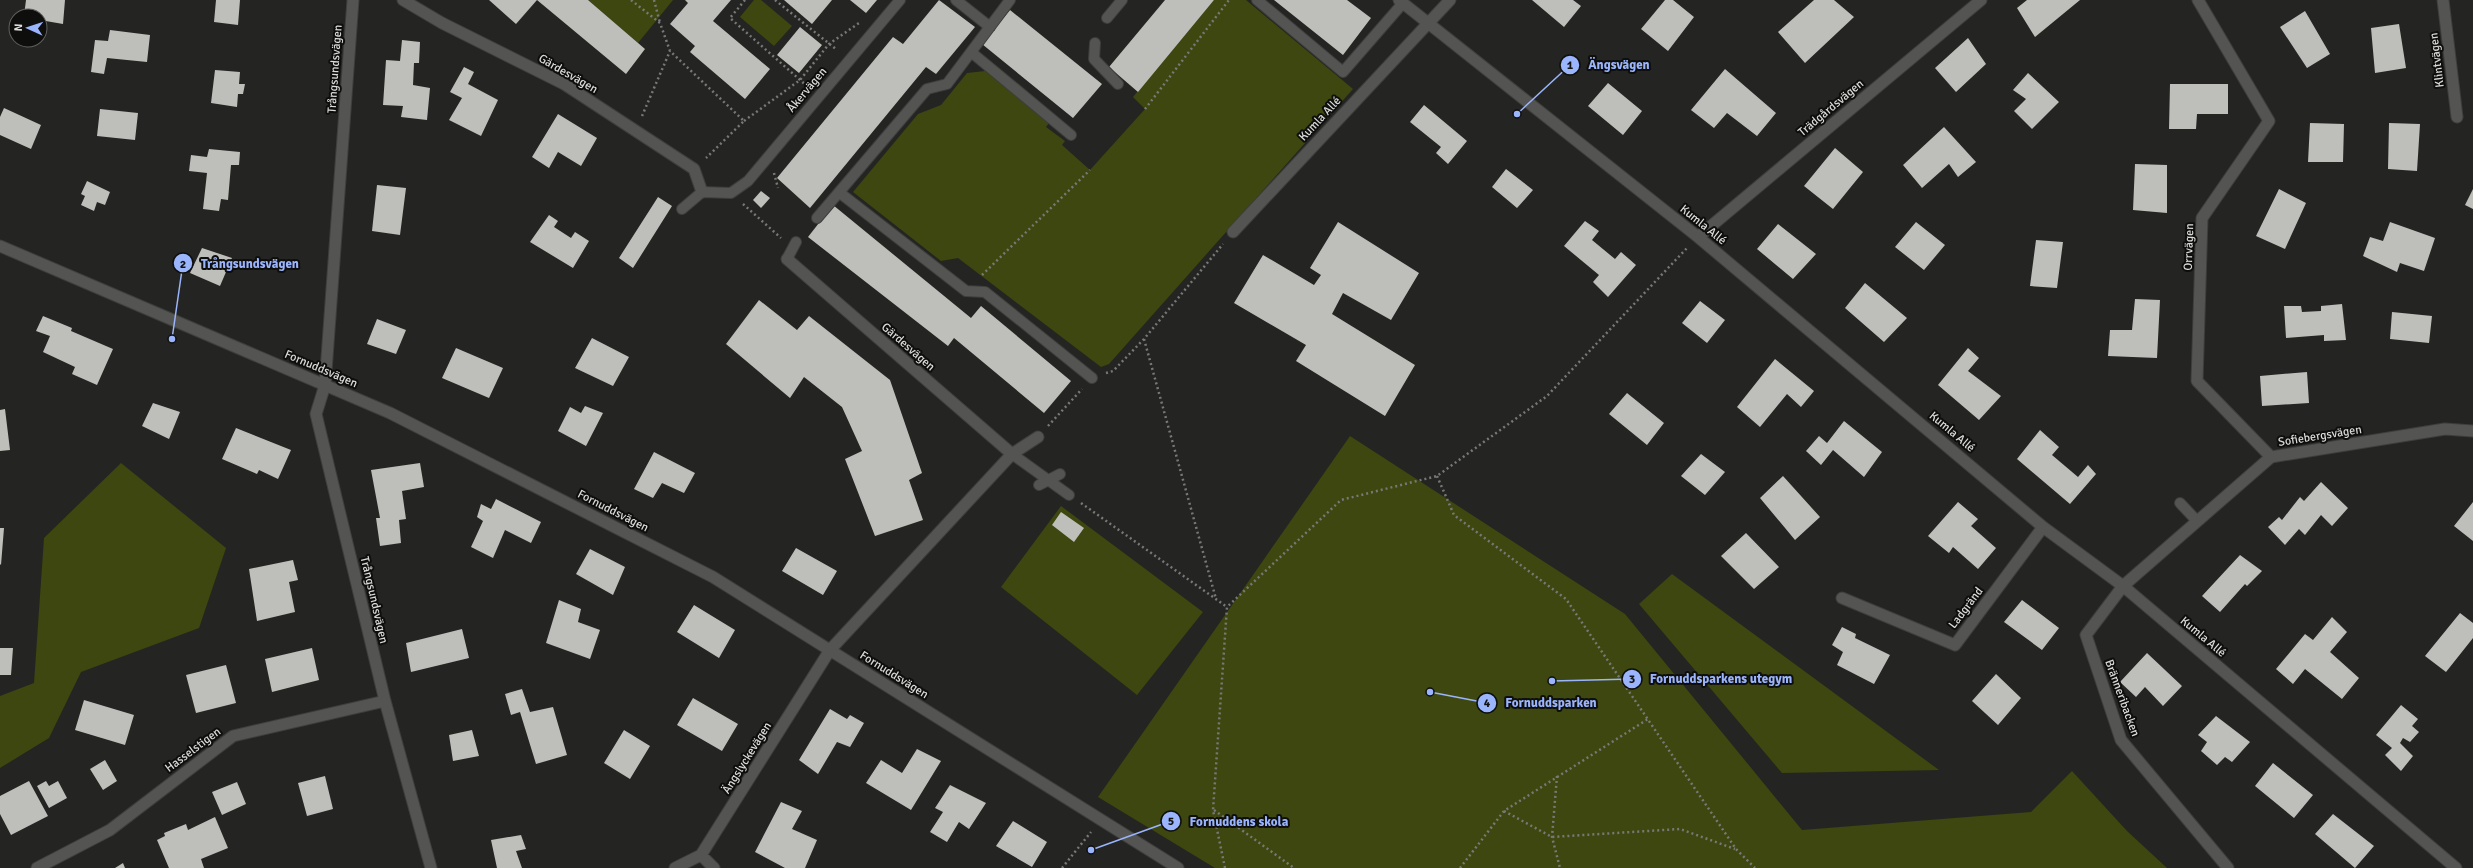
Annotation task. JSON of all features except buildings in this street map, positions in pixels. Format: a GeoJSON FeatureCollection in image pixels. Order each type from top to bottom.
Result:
{"type":"FeatureCollection","features":[{"type":"Feature","properties":{"kind":"street","name":"Trångsundsvägen"},"geometry":{"type":"LineString","coordinates":[[353,0],[325,384],[316,414],[385,701],[431,868]]}},
{"type":"Feature","properties":{"kind":"street","name":"Gärdesvägen"},"geometry":{"type":"LineString","coordinates":[[403,0],[442,23],[564,84],[694,169]]}},
{"type":"Feature","properties":{"kind":"street"},"geometry":{"type":"LineString","coordinates":[[1426,23],[1450,0]]}},
{"type":"Feature","properties":{"kind":"street","name":"Trädgårdsvägen"},"geometry":{"type":"LineString","coordinates":[[1698,237],[1981,0]]}},
{"type":"Feature","properties":{"kind":"street","name":"Orrvägen"},"geometry":{"type":"LineString","coordinates":[[2198,0],[2269,121],[2202,218],[2197,381],[2271,458]]}},
{"type":"Feature","properties":{"kind":"street","name":"Klintvägen"},"geometry":{"type":"LineString","coordinates":[[2444,0],[2457,117]]}},
{"type":"Feature","properties":{"kind":"street","name":"Kumla Allé"},"geometry":{"type":"LineString","coordinates":[[1401,2],[1698,237],[1871,380],[2043,527],[2122,586],[2456,868]]}},
{"type":"Feature","properties":{"kind":"street","name":"Kumla Allé"},"geometry":{"type":"LineString","coordinates":[[1233,232],[1426,23]]}},
{"type":"Feature","properties":{"kind":"street"},"geometry":{"type":"LineString","coordinates":[[694,169],[702,192]]}},
{"type":"Feature","properties":{"kind":"street","name":"Fornuddsvägen"},"geometry":{"type":"LineString","coordinates":[[0,246],[390,413],[713,577],[1178,868]]}},
{"type":"Feature","properties":{"kind":"street","name":"Gärdesvägen"},"geometry":{"type":"LineString","coordinates":[[787,259],[1012,454]]}},
{"type":"Feature","properties":{"kind":"street","name":"Sofiebergsvägen"},"geometry":{"type":"LineString","coordinates":[[2122,586],[2271,458],[2445,430],[2473,431]]}},
{"type":"Feature","properties":{"kind":"street"},"geometry":{"type":"LineString","coordinates":[[830,650],[1012,454],[1038,437]]}},
{"type":"Feature","properties":{"kind":"street","name":"Ladgränd"},"geometry":{"type":"LineString","coordinates":[[1842,598],[1955,645],[2043,527]]}},
{"type":"Feature","properties":{"kind":"street","name":"Bränneribacken"},"geometry":{"type":"LineString","coordinates":[[2122,586],[2086,635],[2122,740],[2228,868]]}},
{"type":"Feature","properties":{"kind":"street","name":"Ängslyckevägen"},"geometry":{"type":"LineString","coordinates":[[701,855],[830,650]]}},
{"type":"Feature","properties":{"kind":"street","name":"Hasselstigen"},"geometry":{"type":"LineString","coordinates":[[37,868],[110,830],[233,736],[385,701]]}},
{"type":"Feature","properties":{"kind":"street"},"geometry":{"type":"LineString","coordinates":[[674,868],[701,855],[714,868]]}},
{"type":"Feature","properties":{"kind":"lane","name":"Åkervägen"},"geometry":{"type":"LineString","coordinates":[[731,193],[748,181],[900,0]]}},
{"type":"Feature","properties":{"kind":"lane"},"geometry":{"type":"LineString","coordinates":[[956,0],[990,27]]}},
{"type":"Feature","properties":{"kind":"lane"},"geometry":{"type":"LineString","coordinates":[[817,218],[840,193],[927,89],[946,84],[1010,0]]}},
{"type":"Feature","properties":{"kind":"lane"},"geometry":{"type":"LineString","coordinates":[[1107,18],[1122,0]]}},
{"type":"Feature","properties":{"kind":"lane"},"geometry":{"type":"LineString","coordinates":[[1258,0],[1343,72],[1401,2]]}},
{"type":"Feature","properties":{"kind":"lane"},"geometry":{"type":"LineString","coordinates":[[1096,43],[1094,59],[1118,84]]}},
{"type":"Feature","properties":{"kind":"lane"},"geometry":{"type":"LineString","coordinates":[[971,52],[1071,135]]}},
{"type":"Feature","properties":{"kind":"lane"},"geometry":{"type":"LineString","coordinates":[[682,209],[702,192],[731,193]]}},
{"type":"Feature","properties":{"kind":"lane"},"geometry":{"type":"LineString","coordinates":[[840,193],[966,291],[985,292],[1092,378]]}},
{"type":"Feature","properties":{"kind":"lane"},"geometry":{"type":"LineString","coordinates":[[787,259],[796,242]]}},
{"type":"Feature","properties":{"kind":"lane"},"geometry":{"type":"LineString","coordinates":[[1012,454],[1043,482],[1069,495]]}},
{"type":"Feature","properties":{"kind":"lane"},"geometry":{"type":"LineString","coordinates":[[1043,482],[1060,474]]}},
{"type":"Feature","properties":{"kind":"lane"},"geometry":{"type":"LineString","coordinates":[[2180,503],[2197,521]]}},
{"type":"Feature","properties":{"kind":"path"},"geometry":{"type":"LineString","coordinates":[[631,0],[660,23]]}},
{"type":"Feature","properties":{"kind":"path"},"geometry":{"type":"LineString","coordinates":[[654,0],[670,51],[744,121]]}},
{"type":"Feature","properties":{"kind":"path"},"geometry":{"type":"LineString","coordinates":[[745,0],[730,18],[818,97]]}},
{"type":"Feature","properties":{"kind":"path"},"geometry":{"type":"LineString","coordinates":[[775,0],[849,60]]}},
{"type":"Feature","properties":{"kind":"path"},"geometry":{"type":"LineString","coordinates":[[1146,109],[1229,0]]}},
{"type":"Feature","properties":{"kind":"path"},"geometry":{"type":"LineString","coordinates":[[694,169],[744,121],[800,80],[829,44],[865,18]]}},
{"type":"Feature","properties":{"kind":"path"},"geometry":{"type":"LineString","coordinates":[[635,131],[670,51]]}},
{"type":"Feature","properties":{"kind":"path"},"geometry":{"type":"LineString","coordinates":[[966,291],[1090,170]]}},
{"type":"Feature","properties":{"kind":"path"},"geometry":{"type":"LineString","coordinates":[[731,193],[784,241],[787,259]]}},
{"type":"Feature","properties":{"kind":"path"},"geometry":{"type":"LineString","coordinates":[[1038,437],[1092,378],[1113,371],[1144,339],[1233,232]]}},
{"type":"Feature","properties":{"kind":"path"},"geometry":{"type":"LineString","coordinates":[[1225,868],[1213,810],[1227,607],[1341,500],[1437,476],[1547,396],[1698,237]]}},
{"type":"Feature","properties":{"kind":"path"},"geometry":{"type":"LineString","coordinates":[[1144,339],[1216,599]]}},
{"type":"Feature","properties":{"kind":"path"},"geometry":{"type":"LineString","coordinates":[[1437,476],[1454,515],[1566,599],[1736,849],[1755,868]]}},
{"type":"Feature","properties":{"kind":"path"},"geometry":{"type":"LineString","coordinates":[[1069,495],[1227,607]]}},
{"type":"Feature","properties":{"kind":"path"},"geometry":{"type":"LineString","coordinates":[[1460,868],[1504,811],[1557,776],[1648,720]]}},
{"type":"Feature","properties":{"kind":"path"},"geometry":{"type":"LineString","coordinates":[[1557,776],[1552,837],[1560,868]]}},
{"type":"Feature","properties":{"kind":"path"},"geometry":{"type":"LineString","coordinates":[[1213,810],[1294,868]]}},
{"type":"Feature","properties":{"kind":"path"},"geometry":{"type":"LineString","coordinates":[[1504,811],[1552,837],[1680,829],[1736,849]]}},
{"type":"Feature","properties":{"kind":"path"},"geometry":{"type":"LineString","coordinates":[[1062,868],[1101,820]]}},
{"type":"Feature","properties":{"kind":"green space"},"geometry":{"type":"Polygon","coordinates":[[[588,0],[673,0],[638,43],[588,0]]]}},
{"type":"Feature","properties":{"kind":"green space"},"geometry":{"type":"Polygon","coordinates":[[[754,0],[761,0],[792,26],[774,46],[740,17],[754,0]]]}},
{"type":"Feature","properties":{"kind":"green space"},"geometry":{"type":"Polygon","coordinates":[[[1214,0],[1246,0],[1353,89],[1109,364],[1101,367],[958,258],[941,261],[853,192],[918,114],[941,105],[967,73],[985,71],[1049,123],[1046,127],[1065,141],[1062,145],[1090,170],[1145,109],[1133,97],[1214,0]]]}},
{"type":"Feature","properties":{"kind":"green space"},"geometry":{"type":"Polygon","coordinates":[[[1350,436],[1625,614],[1802,830],[2031,812],[2072,771],[2127,831],[2167,868],[1215,868],[1098,797],[1350,436]]]}},
{"type":"Feature","properties":{"kind":"green space"},"geometry":{"type":"Polygon","coordinates":[[[121,463],[226,548],[199,628],[81,672],[49,738],[0,768],[0,696],[34,683],[44,538],[121,463]]]}},
{"type":"Feature","properties":{"kind":"green space"},"geometry":{"type":"Polygon","coordinates":[[[1061,506],[1203,612],[1137,695],[1001,587],[1061,506]]]}},
{"type":"Feature","properties":{"kind":"green space"},"geometry":{"type":"Polygon","coordinates":[[[1672,574],[1939,770],[1782,773],[1639,604],[1672,574]]]}},
{"type":"Feature","properties":{"kind":"place","name":"Ängsvägen"},"geometry":{"type":"Point","coordinates":[1517,114]}},
{"type":"Feature","properties":{"kind":"place","name":"Trångsundsvägen"},"geometry":{"type":"Point","coordinates":[172,339]}},
{"type":"Feature","properties":{"kind":"place","name":"Fornuddsparkens utegym"},"geometry":{"type":"Point","coordinates":[1552,681]}},
{"type":"Feature","properties":{"kind":"place","name":"Fornuddsparken"},"geometry":{"type":"Point","coordinates":[1430,692]}},
{"type":"Feature","properties":{"kind":"place","name":"Fornuddens skola"},"geometry":{"type":"Point","coordinates":[1091,850]}}]}
